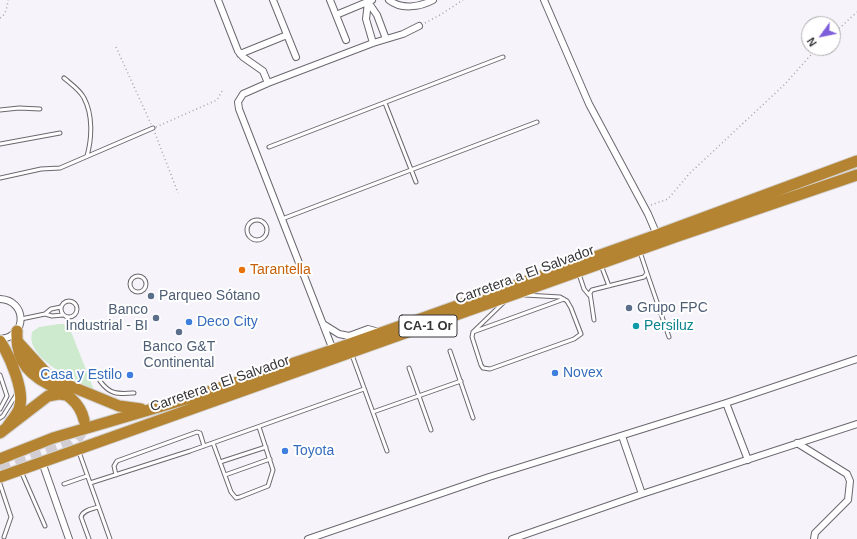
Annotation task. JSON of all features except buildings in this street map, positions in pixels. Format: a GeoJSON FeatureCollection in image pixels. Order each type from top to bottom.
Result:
{"type":"FeatureCollection","features":[{"type":"Feature","properties":{"kind":"highway"},"geometry":{"type":"LineString","coordinates":[[763,197],[857,153]]}},
{"type":"Feature","properties":{"kind":"highway","name":"Carretera a El Salvador"},"geometry":{"type":"LineString","coordinates":[[0,459],[52,438],[193,397],[333,350],[763,197],[857,160]]}},
{"type":"Feature","properties":{"kind":"highway"},"geometry":{"type":"LineString","coordinates":[[776,203],[857,170]]}},
{"type":"Feature","properties":{"kind":"highway","name":"Carretera a El Salvador"},"geometry":{"type":"LineString","coordinates":[[0,477],[639,250],[857,175]]}},
{"type":"Feature","properties":{"kind":"highway"},"geometry":{"type":"LineString","coordinates":[[17,336],[21,358],[30,372],[43,382],[66,395],[78,406],[84,420]]}},
{"type":"Feature","properties":{"kind":"highway"},"geometry":{"type":"LineString","coordinates":[[17,336],[47,374],[58,381],[119,406],[150,409]]}},
{"type":"Feature","properties":{"kind":"highway"},"geometry":{"type":"LineString","coordinates":[[0,340],[7,351],[20,388],[20,407],[3,430]]}},
{"type":"Feature","properties":{"kind":"highway"},"geometry":{"type":"LineString","coordinates":[[3,430],[48,396],[59,394],[66,395]]}},
{"type":"Feature","properties":{"kind":"street"},"geometry":{"type":"LineString","coordinates":[[218,0],[240,54],[263,71],[268,83]]}},
{"type":"Feature","properties":{"kind":"street"},"geometry":{"type":"LineString","coordinates":[[273,0],[296,57]]}},
{"type":"Feature","properties":{"kind":"street"},"geometry":{"type":"LineString","coordinates":[[330,0],[346,40]]}},
{"type":"Feature","properties":{"kind":"street"},"geometry":{"type":"LineString","coordinates":[[391,1],[401,6],[417,6],[426,4],[433,0]]}},
{"type":"Feature","properties":{"kind":"street"},"geometry":{"type":"LineString","coordinates":[[544,0],[589,104],[657,235]]}},
{"type":"Feature","properties":{"kind":"street"},"geometry":{"type":"LineString","coordinates":[[336,15],[370,1]]}},
{"type":"Feature","properties":{"kind":"street"},"geometry":{"type":"LineString","coordinates":[[370,1],[386,39]]}},
{"type":"Feature","properties":{"kind":"street"},"geometry":{"type":"LineString","coordinates":[[370,1],[366,19],[373,43]]}},
{"type":"Feature","properties":{"kind":"street"},"geometry":{"type":"LineString","coordinates":[[333,350],[239,109],[238,102],[243,94],[268,83],[373,43],[403,34],[419,26]]}},
{"type":"Feature","properties":{"kind":"street"},"geometry":{"type":"LineString","coordinates":[[240,54],[287,35]]}},
{"type":"Feature","properties":{"kind":"street"},"geometry":{"type":"LineString","coordinates":[[0,299],[11,302],[16,306],[20,313],[21,320],[17,336],[0,340]]}},
{"type":"Feature","properties":{"kind":"street"},"geometry":{"type":"LineString","coordinates":[[323,324],[340,334],[349,336],[368,329],[381,333]]}},
{"type":"Feature","properties":{"kind":"street"},"geometry":{"type":"LineString","coordinates":[[308,539],[490,477],[726,403],[857,359]]}},
{"type":"Feature","properties":{"kind":"street"},"geometry":{"type":"LineString","coordinates":[[726,403],[748,460]]}},
{"type":"Feature","properties":{"kind":"street"},"geometry":{"type":"LineString","coordinates":[[514,539],[642,494],[857,424]]}},
{"type":"Feature","properties":{"kind":"street"},"geometry":{"type":"LineString","coordinates":[[622,436],[642,494]]}},
{"type":"Feature","properties":{"kind":"street"},"geometry":{"type":"LineString","coordinates":[[797,444],[847,474],[850,481],[848,500],[816,533],[814,539]]}},
{"type":"Feature","properties":{"kind":"street"},"geometry":{"type":"LineString","coordinates":[[42,462],[69,539]]}},
{"type":"Feature","properties":{"kind":"street"},"geometry":{"type":"LineString","coordinates":[[850,491],[857,488]]}},
{"type":"Feature","properties":{"kind":"lane"},"geometry":{"type":"LineString","coordinates":[[269,148],[504,57]]}},
{"type":"Feature","properties":{"kind":"lane"},"geometry":{"type":"LineString","coordinates":[[64,78],[84,97],[88,110],[91,122],[91,135],[87,156]]}},
{"type":"Feature","properties":{"kind":"lane"},"geometry":{"type":"LineString","coordinates":[[385,103],[416,182]]}},
{"type":"Feature","properties":{"kind":"lane"},"geometry":{"type":"LineString","coordinates":[[0,110],[19,108],[40,109]]}},
{"type":"Feature","properties":{"kind":"lane"},"geometry":{"type":"LineString","coordinates":[[282,219],[537,122]]}},
{"type":"Feature","properties":{"kind":"lane"},"geometry":{"type":"LineString","coordinates":[[0,178],[41,169],[60,168],[153,128]]}},
{"type":"Feature","properties":{"kind":"lane"},"geometry":{"type":"LineString","coordinates":[[0,144],[60,132]]}},
{"type":"Feature","properties":{"kind":"lane"},"geometry":{"type":"LineString","coordinates":[[259,220],[264,224],[267,230],[265,236],[260,240],[250,238],[247,229],[250,223],[259,220]]}},
{"type":"Feature","properties":{"kind":"lane"},"geometry":{"type":"LineString","coordinates":[[639,250],[669,337]]}},
{"type":"Feature","properties":{"kind":"lane"},"geometry":{"type":"LineString","coordinates":[[600,264],[609,286]]}},
{"type":"Feature","properties":{"kind":"lane"},"geometry":{"type":"LineString","coordinates":[[578,272],[584,289],[589,295],[594,320]]}},
{"type":"Feature","properties":{"kind":"lane"},"geometry":{"type":"LineString","coordinates":[[589,295],[592,290],[644,277],[646,273]]}},
{"type":"Feature","properties":{"kind":"lane"},"geometry":{"type":"LineString","coordinates":[[135,276],[143,277],[146,281],[144,290],[139,292],[134,291],[130,287],[131,279],[135,276]]}},
{"type":"Feature","properties":{"kind":"lane"},"geometry":{"type":"LineString","coordinates":[[513,296],[560,297],[564,299],[571,308],[581,332],[579,337],[487,369],[481,365],[472,337],[473,332],[513,296]]}},
{"type":"Feature","properties":{"kind":"lane"},"geometry":{"type":"LineString","coordinates":[[473,332],[564,299]]}},
{"type":"Feature","properties":{"kind":"lane"},"geometry":{"type":"LineString","coordinates":[[21,320],[45,314],[51,309],[61,307],[69,300],[74,302],[77,306],[77,312],[74,316],[52,316],[45,314]]}},
{"type":"Feature","properties":{"kind":"lane"},"geometry":{"type":"LineString","coordinates":[[61,307],[63,315]]}},
{"type":"Feature","properties":{"kind":"lane"},"geometry":{"type":"LineString","coordinates":[[450,351],[473,418]]}},
{"type":"Feature","properties":{"kind":"lane"},"geometry":{"type":"LineString","coordinates":[[352,353],[386,451]]}},
{"type":"Feature","properties":{"kind":"lane"},"geometry":{"type":"LineString","coordinates":[[409,368],[431,430]]}},
{"type":"Feature","properties":{"kind":"lane"},"geometry":{"type":"LineString","coordinates":[[0,375],[7,396],[0,409]]}},
{"type":"Feature","properties":{"kind":"lane"},"geometry":{"type":"LineString","coordinates":[[100,381],[110,392],[117,394],[134,393]]}},
{"type":"Feature","properties":{"kind":"lane"},"geometry":{"type":"LineString","coordinates":[[373,412],[461,381]]}},
{"type":"Feature","properties":{"kind":"lane"},"geometry":{"type":"LineString","coordinates":[[0,418],[3,416],[20,388]]}},
{"type":"Feature","properties":{"kind":"lane"},"geometry":{"type":"LineString","coordinates":[[90,483],[213,443],[364,390]]}},
{"type":"Feature","properties":{"kind":"lane"},"geometry":{"type":"LineString","coordinates":[[213,443],[234,496],[236,498],[240,497],[268,486],[273,472],[260,427]]}},
{"type":"Feature","properties":{"kind":"lane"},"geometry":{"type":"LineString","coordinates":[[116,475],[114,466],[117,461],[197,432],[201,435],[204,446]]}},
{"type":"Feature","properties":{"kind":"lane"},"geometry":{"type":"LineString","coordinates":[[220,462],[266,447]]}},
{"type":"Feature","properties":{"kind":"lane"},"geometry":{"type":"LineString","coordinates":[[78,450],[110,539]]}},
{"type":"Feature","properties":{"kind":"lane"},"geometry":{"type":"LineString","coordinates":[[225,475],[270,459]]}},
{"type":"Feature","properties":{"kind":"lane"},"geometry":{"type":"LineString","coordinates":[[20,470],[45,526]]}},
{"type":"Feature","properties":{"kind":"lane"},"geometry":{"type":"LineString","coordinates":[[64,484],[87,476]]}},
{"type":"Feature","properties":{"kind":"lane"},"geometry":{"type":"LineString","coordinates":[[0,484],[11,517],[4,537]]}},
{"type":"Feature","properties":{"kind":"lane"},"geometry":{"type":"LineString","coordinates":[[89,539],[81,518],[84,512],[98,507]]}},
{"type":"Feature","properties":{"kind":"path"},"geometry":{"type":"LineString","coordinates":[[0,18],[7,9],[8,0]]}},
{"type":"Feature","properties":{"kind":"path"},"geometry":{"type":"LineString","coordinates":[[419,26],[440,16],[463,0]]}},
{"type":"Feature","properties":{"kind":"path"},"geometry":{"type":"LineString","coordinates":[[841,27],[857,12]]}},
{"type":"Feature","properties":{"kind":"path"},"geometry":{"type":"LineString","coordinates":[[116,47],[153,128],[178,193]]}},
{"type":"Feature","properties":{"kind":"path"},"geometry":{"type":"LineString","coordinates":[[644,208],[668,199],[690,174],[784,84],[810,56]]}},
{"type":"Feature","properties":{"kind":"path"},"geometry":{"type":"LineString","coordinates":[[153,128],[217,100],[222,91]]}},
{"type":"Feature","properties":{"kind":"green space"},"geometry":{"type":"Polygon","coordinates":[[[64,324],[70,329],[94,390],[53,367],[36,351],[32,342],[32,332],[39,327],[64,324]]]}},
{"type":"Feature","properties":{"kind":"tunnel"},"geometry":{"type":"LineString","coordinates":[[0,469],[71,444],[80,435],[84,423]]}},
{"type":"Feature","properties":{"kind":"place","name":"Tarantella"},"geometry":{"type":"Point","coordinates":[242,270]}},
{"type":"Feature","properties":{"kind":"place","name":"Parqueo Sótano"},"geometry":{"type":"Point","coordinates":[151,296]}},
{"type":"Feature","properties":{"kind":"place","name":"Grupo FPC"},"geometry":{"type":"Point","coordinates":[629,308]}},
{"type":"Feature","properties":{"kind":"place","name":"Banco Industrial - BI"},"geometry":{"type":"Point","coordinates":[156,318]}},
{"type":"Feature","properties":{"kind":"place","name":"Deco City"},"geometry":{"type":"Point","coordinates":[189,322]}},
{"type":"Feature","properties":{"kind":"place","name":"Persiluz"},"geometry":{"type":"Point","coordinates":[636,326]}},
{"type":"Feature","properties":{"kind":"place","name":"Banco G&T Continental"},"geometry":{"type":"Point","coordinates":[179,332]}},
{"type":"Feature","properties":{"kind":"place","name":"Novex"},"geometry":{"type":"Point","coordinates":[555,373]}},
{"type":"Feature","properties":{"kind":"place","name":"Casa y Estilo"},"geometry":{"type":"Point","coordinates":[130,375]}},
{"type":"Feature","properties":{"kind":"place","name":"Toyota"},"geometry":{"type":"Point","coordinates":[285,451]}}]}
